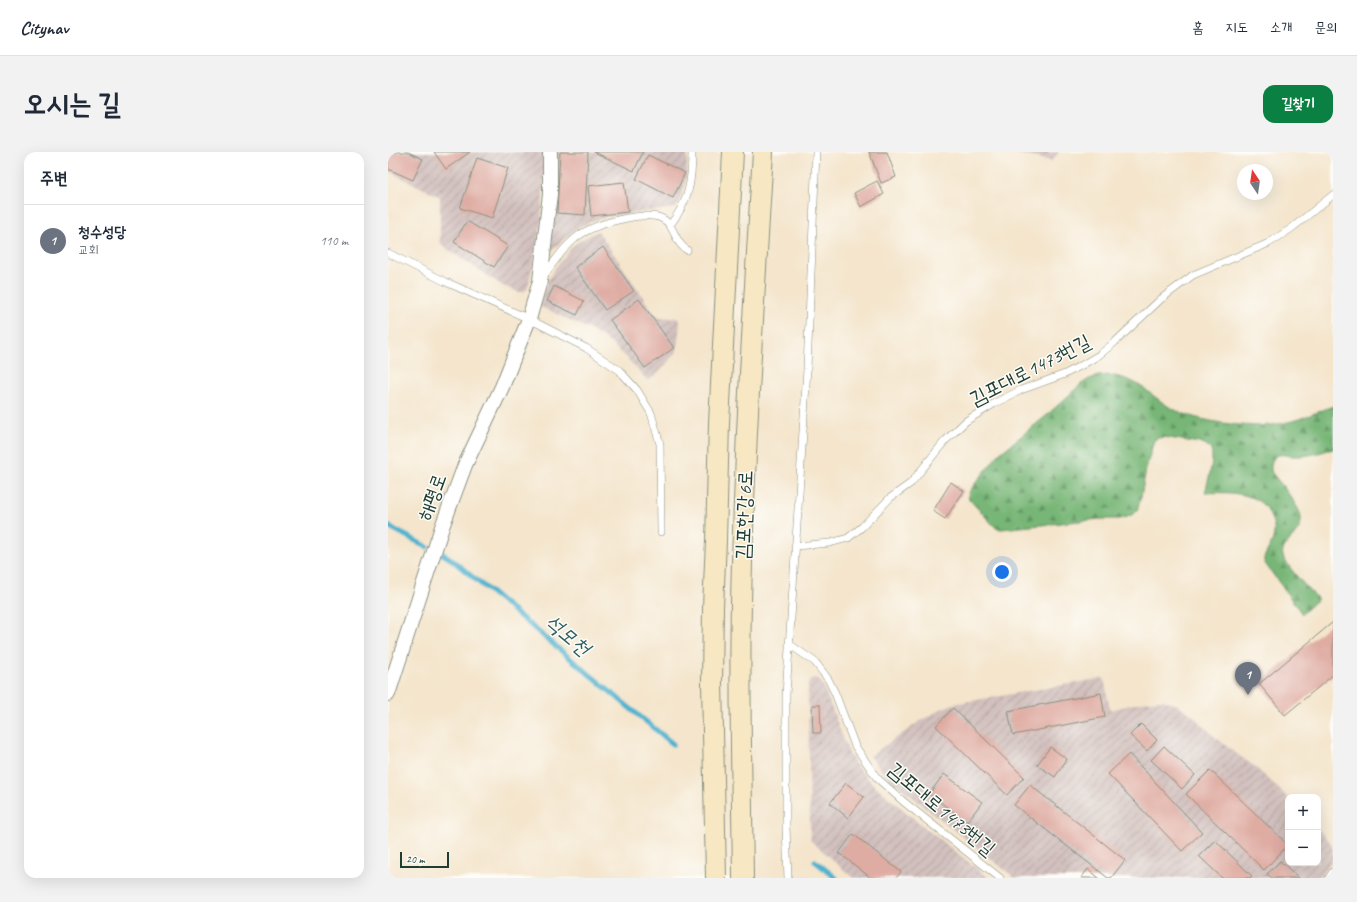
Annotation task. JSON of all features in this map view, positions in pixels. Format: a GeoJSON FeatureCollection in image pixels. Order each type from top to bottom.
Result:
{"type":"FeatureCollection","features":[{"type":"Feature","properties":{"kind":"street","name":"해평로"},"geometry":{"type":"LineString","coordinates":[[388,694],[442,527],[465,465],[502,387],[529,319],[540,281],[550,194],[550,152]]}},
{"type":"Feature","properties":{"kind":"street","name":"김포한강6로"},"geometry":{"type":"LineString","coordinates":[[716,878],[712,682],[713,607],[719,423],[733,152]]}},
{"type":"Feature","properties":{"kind":"street","name":"김포한강6로"},"geometry":{"type":"LineString","coordinates":[[743,878],[740,680],[742,582],[751,349],[763,152]]}},
{"type":"Feature","properties":{"kind":"lane"},"geometry":{"type":"LineString","coordinates":[[670,225],[679,214],[686,201],[691,177],[692,152]]}},
{"type":"Feature","properties":{"kind":"lane"},"geometry":{"type":"LineString","coordinates":[[788,878],[785,728],[807,369],[816,152]]}},
{"type":"Feature","properties":{"kind":"lane","name":"김포대로1473번길"},"geometry":{"type":"LineString","coordinates":[[795,546],[830,543],[848,538],[862,527],[890,498],[911,483],[944,442],[966,421],[995,403],[1021,390],[1065,374],[1082,365],[1104,351],[1161,299],[1193,275],[1269,243],[1292,228],[1333,195]]}},
{"type":"Feature","properties":{"kind":"lane"},"geometry":{"type":"LineString","coordinates":[[540,281],[565,247],[578,235],[595,226],[612,221],[650,216],[661,218],[670,225],[677,240],[682,247],[687,250]]}},
{"type":"Feature","properties":{"kind":"lane"},"geometry":{"type":"LineString","coordinates":[[388,253],[446,282],[529,319],[586,348],[620,370],[637,390],[648,407],[660,444],[661,532]]}},
{"type":"Feature","properties":{"kind":"lane","name":"김포대로1473번길"},"geometry":{"type":"LineString","coordinates":[[789,644],[815,662],[828,679],[835,692],[855,746],[877,778],[904,802],[1000,878]]}},
{"type":"Feature","properties":{"kind":"lane"},"geometry":{"type":"LineString","coordinates":[[1329,878],[1333,872]]}},
{"type":"Feature","properties":{"kind":"shaded area"},"geometry":{"type":"Polygon","coordinates":[[[388,152],[546,152],[541,225],[527,289],[523,292],[518,292],[503,286],[443,246],[440,242],[440,197],[388,171],[388,152]]]}},
{"type":"Feature","properties":{"kind":"shaded area"},"geometry":{"type":"Polygon","coordinates":[[[556,152],[687,152],[687,171],[685,183],[678,205],[676,208],[618,215],[595,220],[579,227],[551,251],[549,249],[556,152]]]}},
{"type":"Feature","properties":{"kind":"shaded area"},"geometry":{"type":"Polygon","coordinates":[[[1007,152],[1059,152],[1052,161],[1007,152]]]}},
{"type":"Feature","properties":{"kind":"shaded area"},"geometry":{"type":"Polygon","coordinates":[[[598,231],[656,315],[660,317],[677,318],[680,321],[677,351],[660,371],[648,381],[625,356],[602,336],[539,306],[547,283],[555,268],[574,245],[598,231]]]}},
{"type":"Feature","properties":{"kind":"shaded area"},"geometry":{"type":"Polygon","coordinates":[[[1104,678],[1110,710],[1146,701],[1163,700],[1178,705],[1191,714],[1214,736],[1254,766],[1285,795],[1285,866],[1321,866],[1321,832],[1331,843],[1333,857],[1320,878],[1015,878],[891,780],[870,756],[922,720],[953,704],[1104,678]]]}},
{"type":"Feature","properties":{"kind":"shaded area"},"geometry":{"type":"Polygon","coordinates":[[[811,679],[819,679],[825,690],[850,755],[858,768],[872,783],[913,818],[989,878],[853,878],[811,841],[808,685],[811,679]]]}},
{"type":"Feature","properties":{"kind":"green space"},"geometry":{"type":"Polygon","coordinates":[[[1110,375],[1133,382],[1144,388],[1168,406],[1183,414],[1224,423],[1254,426],[1285,423],[1333,406],[1333,449],[1304,456],[1278,455],[1274,458],[1271,465],[1272,473],[1294,502],[1300,513],[1301,520],[1300,527],[1297,532],[1285,546],[1283,556],[1293,572],[1318,599],[1302,614],[1264,562],[1264,558],[1273,539],[1274,531],[1273,523],[1267,509],[1253,498],[1244,495],[1234,493],[1205,493],[1212,452],[1205,444],[1164,437],[1154,440],[1137,511],[1130,516],[1120,519],[1100,519],[1001,529],[996,528],[969,499],[968,494],[974,485],[999,454],[1046,416],[1080,385],[1089,379],[1098,376],[1110,375]]]}},
{"type":"Feature","properties":{"kind":"building"},"geometry":{"type":"Polygon","coordinates":[[[388,152],[408,152],[423,159],[413,180],[388,169],[388,152]]]}},
{"type":"Feature","properties":{"kind":"building"},"geometry":{"type":"Polygon","coordinates":[[[434,152],[470,152],[446,169],[434,152]]]}},
{"type":"Feature","properties":{"kind":"building"},"geometry":{"type":"Polygon","coordinates":[[[560,152],[588,152],[585,215],[557,213],[560,152]]]}},
{"type":"Feature","properties":{"kind":"building"},"geometry":{"type":"Polygon","coordinates":[[[594,152],[643,152],[634,171],[594,152]]]}},
{"type":"Feature","properties":{"kind":"building"},"geometry":{"type":"Polygon","coordinates":[[[869,152],[887,152],[896,177],[881,183],[869,152]]]}},
{"type":"Feature","properties":{"kind":"building"},"geometry":{"type":"Polygon","coordinates":[[[648,155],[685,173],[673,198],[636,179],[648,155]]]}},
{"type":"Feature","properties":{"kind":"building"},"geometry":{"type":"Polygon","coordinates":[[[477,158],[508,168],[492,218],[460,208],[477,158]]]}},
{"type":"Feature","properties":{"kind":"building"},"geometry":{"type":"Polygon","coordinates":[[[877,181],[884,194],[861,207],[854,193],[877,181]]]}},
{"type":"Feature","properties":{"kind":"building"},"geometry":{"type":"Polygon","coordinates":[[[624,182],[628,212],[591,216],[588,186],[624,182]]]}},
{"type":"Feature","properties":{"kind":"building"},"geometry":{"type":"Polygon","coordinates":[[[467,221],[508,246],[494,267],[454,242],[467,221]]]}},
{"type":"Feature","properties":{"kind":"building"},"geometry":{"type":"Polygon","coordinates":[[[603,247],[634,291],[605,310],[575,267],[603,247]]]}},
{"type":"Feature","properties":{"kind":"building"},"geometry":{"type":"Polygon","coordinates":[[[554,286],[584,301],[577,315],[547,301],[554,286]]]}},
{"type":"Feature","properties":{"kind":"building"},"geometry":{"type":"Polygon","coordinates":[[[639,299],[674,348],[645,368],[610,320],[639,299]]]}},
{"type":"Feature","properties":{"kind":"building"},"geometry":{"type":"Polygon","coordinates":[[[951,482],[964,491],[945,519],[933,511],[951,482]]]}},
{"type":"Feature","properties":{"kind":"building"},"geometry":{"type":"Polygon","coordinates":[[[1333,622],[1333,675],[1285,715],[1259,684],[1333,622]]]}},
{"type":"Feature","properties":{"kind":"building"},"geometry":{"type":"Polygon","coordinates":[[[1101,693],[1105,717],[1013,735],[1008,711],[1101,693]]]}},
{"type":"Feature","properties":{"kind":"building"},"geometry":{"type":"Polygon","coordinates":[[[812,705],[820,705],[821,733],[813,733],[812,705]]]}},
{"type":"Feature","properties":{"kind":"building"},"geometry":{"type":"Polygon","coordinates":[[[953,708],[1024,777],[1007,795],[936,726],[953,708]]]}},
{"type":"Feature","properties":{"kind":"building"},"geometry":{"type":"Polygon","coordinates":[[[1141,724],[1157,740],[1147,751],[1130,735],[1141,724]]]}},
{"type":"Feature","properties":{"kind":"building"},"geometry":{"type":"Polygon","coordinates":[[[1164,746],[1195,775],[1182,789],[1151,760],[1164,746]]]}},
{"type":"Feature","properties":{"kind":"building"},"geometry":{"type":"Polygon","coordinates":[[[1050,747],[1067,759],[1055,777],[1037,765],[1050,747]]]}},
{"type":"Feature","properties":{"kind":"building"},"geometry":{"type":"Polygon","coordinates":[[[1129,754],[1202,832],[1182,851],[1108,774],[1129,754]]]}},
{"type":"Feature","properties":{"kind":"building"},"geometry":{"type":"Polygon","coordinates":[[[1210,770],[1285,842],[1285,848],[1264,870],[1186,794],[1210,770]]]}},
{"type":"Feature","properties":{"kind":"building"},"geometry":{"type":"Polygon","coordinates":[[[944,774],[982,802],[967,822],[929,794],[944,774]]]}},
{"type":"Feature","properties":{"kind":"building"},"geometry":{"type":"Polygon","coordinates":[[[846,783],[864,797],[848,818],[830,803],[846,783]]]}},
{"type":"Feature","properties":{"kind":"building"},"geometry":{"type":"Polygon","coordinates":[[[1030,785],[1125,860],[1111,878],[1108,878],[1014,805],[1030,785]]]}},
{"type":"Feature","properties":{"kind":"building"},"geometry":{"type":"Polygon","coordinates":[[[853,834],[901,872],[896,878],[871,878],[839,853],[853,834]]]}},
{"type":"Feature","properties":{"kind":"building"},"geometry":{"type":"Polygon","coordinates":[[[1215,840],[1252,876],[1250,878],[1222,878],[1199,856],[1215,840]]]}},
{"type":"Feature","properties":{"kind":"building"},"geometry":{"type":"Polygon","coordinates":[[[1280,861],[1299,878],[1272,878],[1267,874],[1280,861]]]}},
{"type":"Feature","properties":{"kind":"building"},"geometry":{"type":"Polygon","coordinates":[[[1088,869],[1099,878],[1081,878],[1088,869]]]}},
{"type":"Feature","properties":{"kind":"waterway","name":"석모천"},"geometry":{"type":"LineString","coordinates":[[388,526],[427,547]]}},
{"type":"Feature","properties":{"kind":"waterway","name":"석모천"},"geometry":{"type":"LineString","coordinates":[[441,553],[451,559],[673,744]]}},
{"type":"Feature","properties":{"kind":"waterway","name":"석모천"},"geometry":{"type":"LineString","coordinates":[[815,861],[836,878]]}},
{"type":"Feature","properties":{"kind":"place","name":"청수성당"},"geometry":{"type":"Point","coordinates":[1248,695]}}]}
